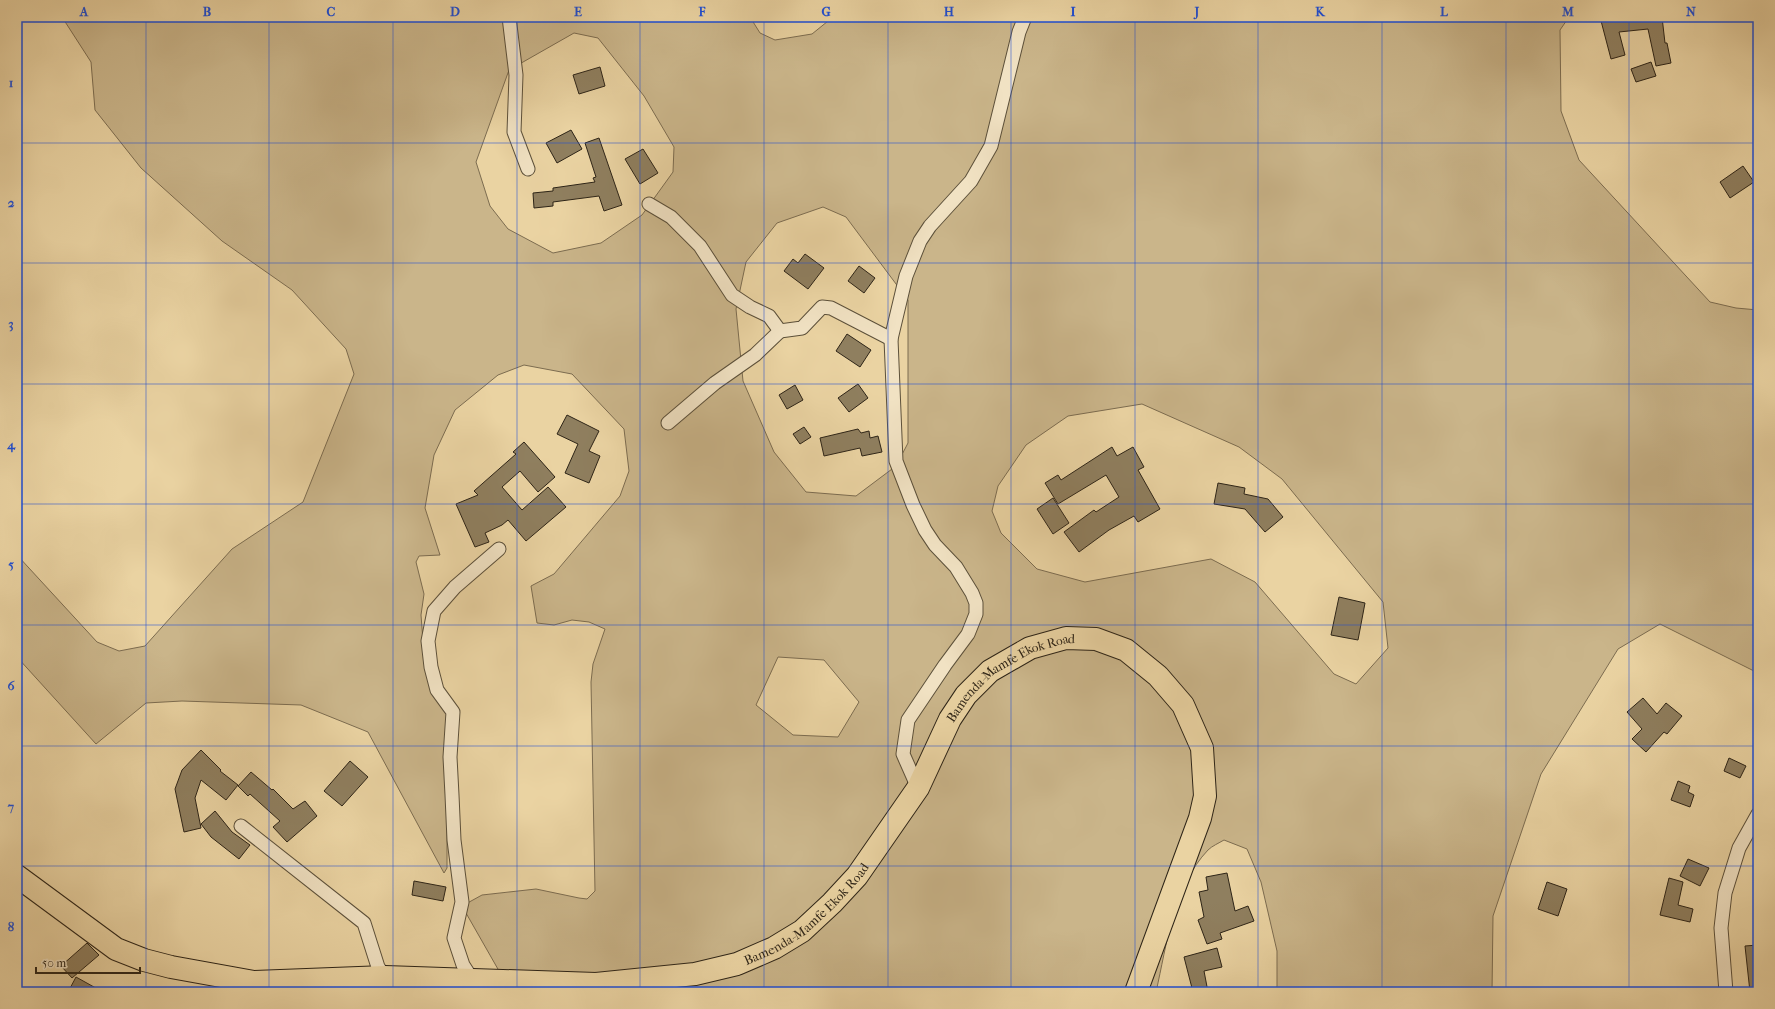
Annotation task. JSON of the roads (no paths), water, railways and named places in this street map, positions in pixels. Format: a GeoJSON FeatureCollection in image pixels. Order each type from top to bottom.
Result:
{"type":"FeatureCollection","features":[{"type":"Feature","properties":{"kind":"highway","name":"Bamenda-Mamfe Ekok Road"},"geometry":{"type":"LineString","coordinates":[[17,876],[116,950],[144,960],[171,967],[254,982],[385,977],[596,984],[694,974],[737,964],[774,948],[802,931],[832,903],[858,876],[918,788],[950,719],[966,695],[990,671],[1030,648],[1066,638],[1096,639],[1126,650],[1158,676],[1183,706],[1202,748],[1205,796],[1200,818],[1136,992]]}},
{"type":"Feature","properties":{"kind":"street"},"geometry":{"type":"LineString","coordinates":[[509,17],[516,75],[514,132],[528,169]]}},
{"type":"Feature","properties":{"kind":"street"},"geometry":{"type":"LineString","coordinates":[[918,788],[903,754],[908,720],[968,634],[976,614],[976,603],[972,593],[956,567],[935,545],[925,530],[913,505],[896,461],[891,339],[906,276],[920,241],[930,226],[971,181],[991,146],[1019,32],[1025,17]]}},
{"type":"Feature","properties":{"kind":"street"},"geometry":{"type":"LineString","coordinates":[[649,204],[671,217],[700,246],[732,295],[750,307],[769,316],[780,331]]}},
{"type":"Feature","properties":{"kind":"street"},"geometry":{"type":"LineString","coordinates":[[668,423],[715,383],[755,355],[780,331],[802,328],[822,307],[831,308],[891,339]]}},
{"type":"Feature","properties":{"kind":"street"},"geometry":{"type":"LineString","coordinates":[[472,979],[463,965],[454,938],[462,902],[454,840],[450,757],[453,712],[437,690],[431,667],[428,641],[434,611],[455,587],[499,549]]}},
{"type":"Feature","properties":{"kind":"street"},"geometry":{"type":"LineString","coordinates":[[1726,992],[1721,928],[1725,893],[1739,848],[1758,814]]}},
{"type":"Feature","properties":{"kind":"street"},"geometry":{"type":"LineString","coordinates":[[241,826],[364,923],[378,967],[385,977]]}}]}
